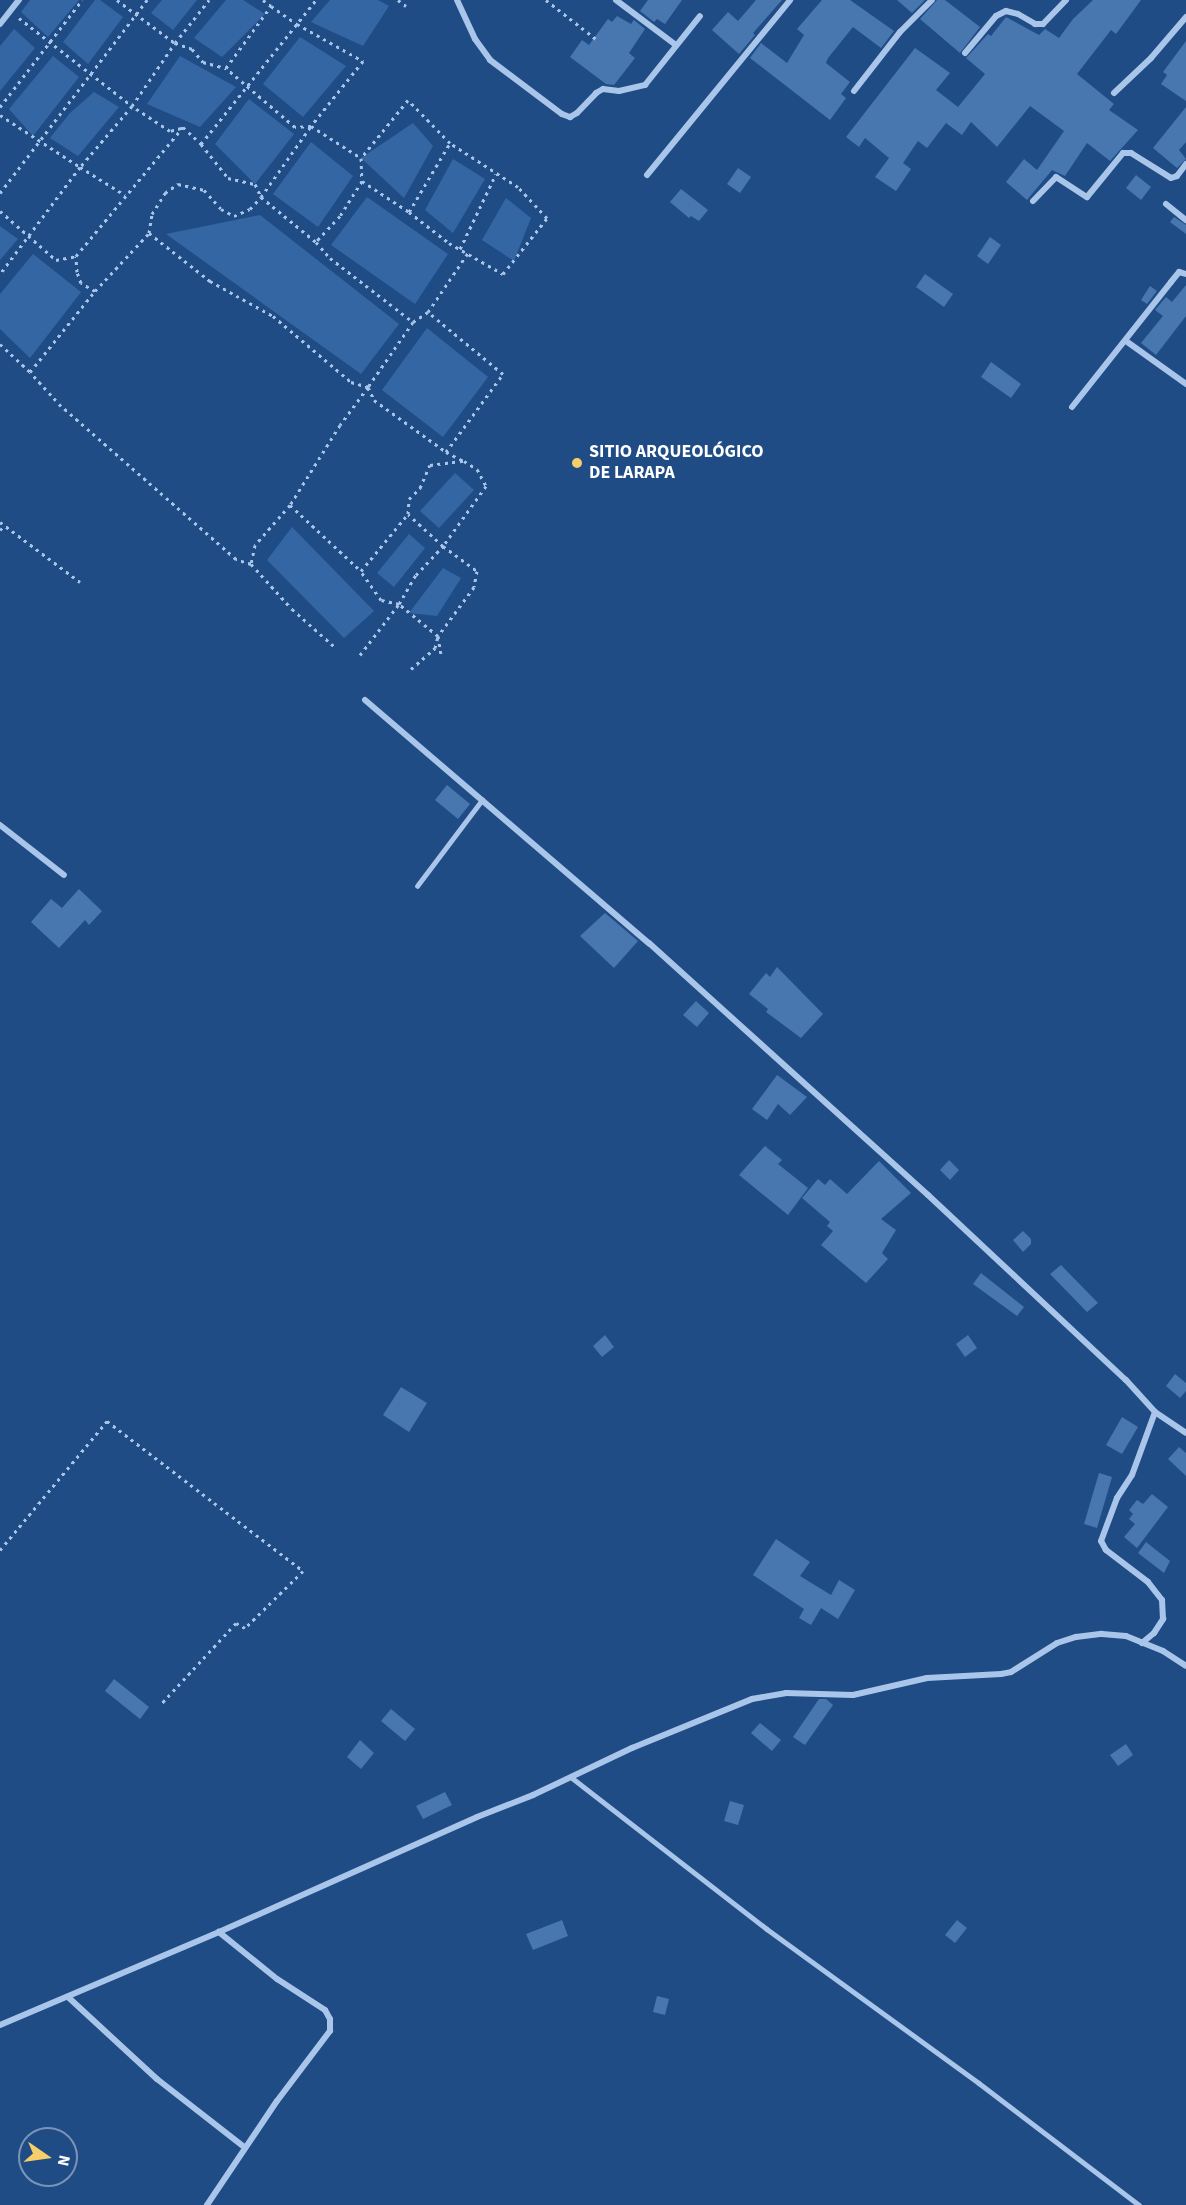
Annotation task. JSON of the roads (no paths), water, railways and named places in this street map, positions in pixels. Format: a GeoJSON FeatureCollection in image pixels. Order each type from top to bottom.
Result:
{"type":"FeatureCollection","features":[{"type":"Feature","properties":{"kind":"street"},"geometry":{"type":"LineString","coordinates":[[0,24],[19,0]]}},
{"type":"Feature","properties":{"kind":"street"},"geometry":{"type":"LineString","coordinates":[[457,0],[476,39],[490,60],[562,114],[570,117],[603,89],[619,91],[645,85],[700,16]]}},
{"type":"Feature","properties":{"kind":"street"},"geometry":{"type":"LineString","coordinates":[[616,0],[676,45]]}},
{"type":"Feature","properties":{"kind":"street"},"geometry":{"type":"LineString","coordinates":[[647,175],[790,0]]}},
{"type":"Feature","properties":{"kind":"street"},"geometry":{"type":"LineString","coordinates":[[854,91],[900,32],[932,0]]}},
{"type":"Feature","properties":{"kind":"street"},"geometry":{"type":"LineString","coordinates":[[965,53],[996,16],[1006,12],[1018,14],[1035,24],[1043,24],[1066,0]]}},
{"type":"Feature","properties":{"kind":"street"},"geometry":{"type":"LineString","coordinates":[[1114,93],[1151,58],[1186,17]]}},
{"type":"Feature","properties":{"kind":"street"},"geometry":{"type":"LineString","coordinates":[[1033,201],[1056,177],[1087,197],[1123,153],[1131,153],[1171,178],[1177,176],[1186,165]]}},
{"type":"Feature","properties":{"kind":"street"},"geometry":{"type":"LineString","coordinates":[[1166,204],[1186,220]]}},
{"type":"Feature","properties":{"kind":"street"},"geometry":{"type":"LineString","coordinates":[[1072,407],[1179,272],[1186,274]]}},
{"type":"Feature","properties":{"kind":"street"},"geometry":{"type":"LineString","coordinates":[[1126,341],[1186,384]]}},
{"type":"Feature","properties":{"kind":"street"},"geometry":{"type":"LineString","coordinates":[[365,700],[650,943],[928,1195],[1126,1380],[1155,1413],[1186,1433]]}},
{"type":"Feature","properties":{"kind":"street"},"geometry":{"type":"LineString","coordinates":[[0,825],[64,875]]}},
{"type":"Feature","properties":{"kind":"street"},"geometry":{"type":"LineString","coordinates":[[1142,1642],[1154,1633],[1163,1619],[1162,1600],[1148,1582],[1106,1550],[1101,1541],[1117,1498],[1132,1475],[1155,1413]]}},
{"type":"Feature","properties":{"kind":"street"},"geometry":{"type":"LineString","coordinates":[[0,2025],[219,1932],[726,1708],[767,1695],[805,1692],[853,1695],[927,1678],[1001,1674],[1011,1672],[1057,1643],[1076,1637],[1126,1636],[1163,1651],[1186,1666]]}},
{"type":"Feature","properties":{"kind":"street"},"geometry":{"type":"LineString","coordinates":[[207,2205],[244,2147],[330,2031],[330,2019],[325,2010],[277,1979],[219,1932]]}},
{"type":"Feature","properties":{"kind":"street"},"geometry":{"type":"LineString","coordinates":[[68,1997],[158,2079],[244,2147]]}},
{"type":"Feature","properties":{"kind":"lane"},"geometry":{"type":"LineString","coordinates":[[417,886],[482,800]]}},
{"type":"Feature","properties":{"kind":"lane"},"geometry":{"type":"LineString","coordinates":[[571,1777],[767,1929],[979,2084],[1139,2205]]}},
{"type":"Feature","properties":{"kind":"place","name":"SITIO ARQUEOLÓGICO DE LARAPA"},"geometry":{"type":"Point","coordinates":[577,463]}}]}
